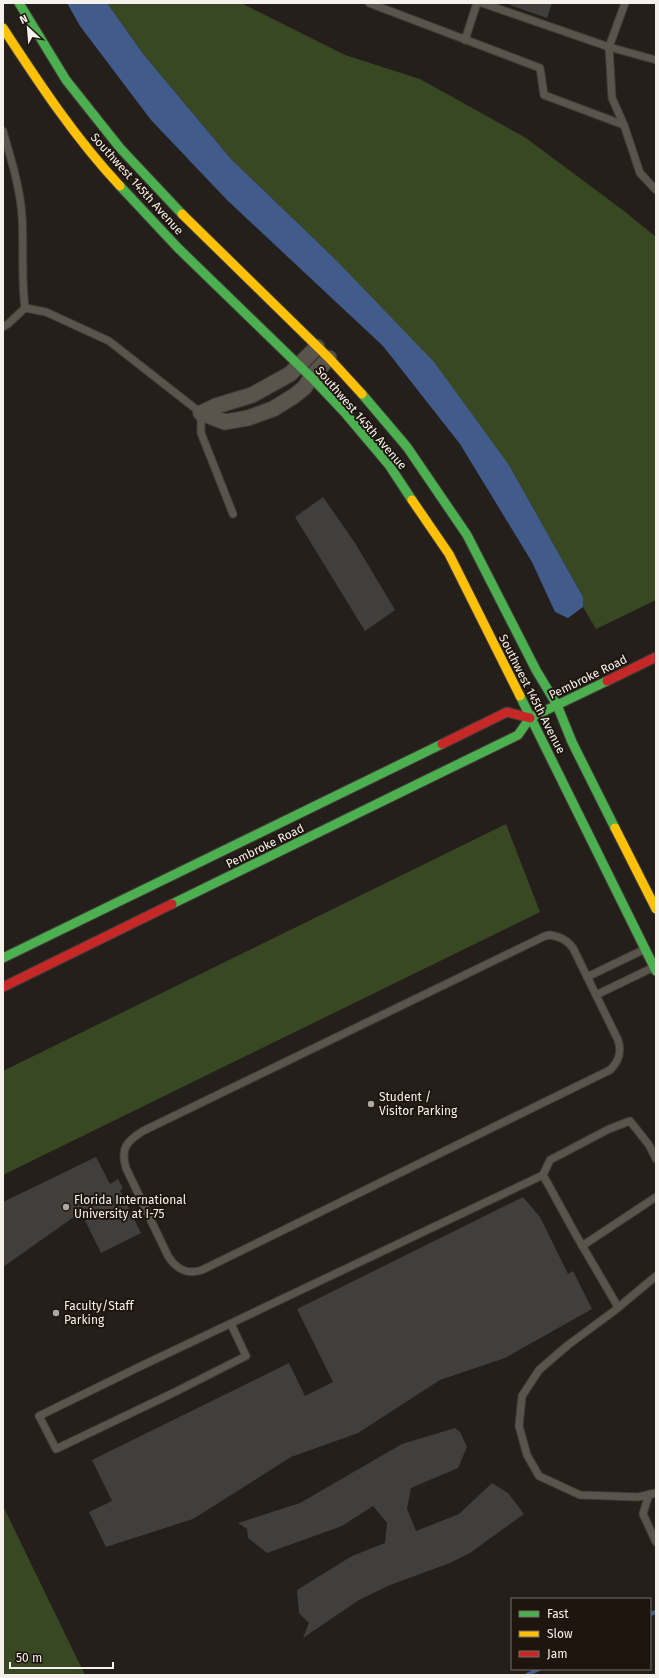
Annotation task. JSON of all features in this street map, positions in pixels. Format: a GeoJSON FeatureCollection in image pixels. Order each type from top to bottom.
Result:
{"type":"FeatureCollection","features":[{"type":"Feature","properties":{"kind":"street","name":"Southwest 145th Avenue"},"geometry":{"type":"LineString","coordinates":[[19,3],[66,80],[120,148],[192,225],[329,358],[357,388],[407,447],[467,535],[536,670],[557,705],[574,746],[656,909]]}},
{"type":"Feature","properties":{"kind":"street","name":"Southwest 145th Avenue"},"geometry":{"type":"LineString","coordinates":[[3,28],[48,97],[106,172],[178,248],[312,377],[346,414],[389,466],[449,554],[655,969]]}},
{"type":"Feature","properties":{"kind":"street"},"geometry":{"type":"LineString","coordinates":[[201,413],[216,406],[252,395],[290,374],[300,366],[317,347]]}},
{"type":"Feature","properties":{"kind":"street"},"geometry":{"type":"LineString","coordinates":[[201,413],[225,422],[248,418],[274,409],[305,387],[329,358]]}},
{"type":"Feature","properties":{"kind":"street","name":"Pembroke Road"},"geometry":{"type":"LineString","coordinates":[[3,987],[518,736],[530,718],[656,657]]}},
{"type":"Feature","properties":{"kind":"street","name":"Pembroke Road"},"geometry":{"type":"LineString","coordinates":[[3,958],[507,712],[530,718]]}},
{"type":"Feature","properties":{"kind":"lane"},"geometry":{"type":"LineString","coordinates":[[369,3],[540,68],[544,95],[624,125]]}},
{"type":"Feature","properties":{"kind":"lane"},"geometry":{"type":"LineString","coordinates":[[465,40],[477,3]]}},
{"type":"Feature","properties":{"kind":"lane"},"geometry":{"type":"LineString","coordinates":[[482,3],[609,48],[656,60]]}},
{"type":"Feature","properties":{"kind":"lane"},"geometry":{"type":"LineString","coordinates":[[624,3],[609,48],[612,98],[624,125],[640,174],[656,190]]}},
{"type":"Feature","properties":{"kind":"lane"},"geometry":{"type":"LineString","coordinates":[[3,131],[13,166],[22,215],[22,286],[25,308]]}},
{"type":"Feature","properties":{"kind":"lane"},"geometry":{"type":"LineString","coordinates":[[3,327],[25,308]]}},
{"type":"Feature","properties":{"kind":"lane"},"geometry":{"type":"LineString","coordinates":[[25,308],[46,312],[109,340],[201,413],[201,433],[233,514]]}},
{"type":"Feature","properties":{"kind":"lane"},"geometry":{"type":"LineString","coordinates":[[545,936],[556,936],[568,941],[573,948],[596,995],[620,1046],[619,1059],[610,1070],[202,1270],[197,1272],[184,1271],[177,1268],[171,1262],[124,1162],[125,1147],[135,1136],[545,936]]}},
{"type":"Feature","properties":{"kind":"lane"},"geometry":{"type":"LineString","coordinates":[[587,977],[645,948]]}},
{"type":"Feature","properties":{"kind":"lane"},"geometry":{"type":"LineString","coordinates":[[596,995],[655,969]]}},
{"type":"Feature","properties":{"kind":"lane"},"geometry":{"type":"LineString","coordinates":[[231,1324],[246,1356],[56,1449],[39,1416],[231,1324],[543,1176],[550,1160],[609,1129],[630,1121],[649,1145],[656,1158]]}},
{"type":"Feature","properties":{"kind":"lane"},"geometry":{"type":"LineString","coordinates":[[543,1176],[618,1307]]}},
{"type":"Feature","properties":{"kind":"lane"},"geometry":{"type":"LineString","coordinates":[[582,1246],[656,1197]]}},
{"type":"Feature","properties":{"kind":"lane"},"geometry":{"type":"LineString","coordinates":[[652,1494],[638,1497],[580,1495],[539,1476],[527,1455],[519,1426],[522,1396],[539,1370],[568,1345],[656,1276]]}},
{"type":"Feature","properties":{"kind":"lane"},"geometry":{"type":"LineString","coordinates":[[652,1494],[643,1514],[656,1542]]}},
{"type":"Feature","properties":{"kind":"green space"},"geometry":{"type":"Polygon","coordinates":[[[107,3],[241,3],[345,55],[420,79],[526,138],[624,211],[656,237],[656,600],[596,629],[583,607],[583,597],[509,465],[333,257],[231,159],[144,55],[107,3]]]}},
{"type":"Feature","properties":{"kind":"green space"},"geometry":{"type":"Polygon","coordinates":[[[506,824],[540,912],[3,1175],[3,1071],[506,824]]]}},
{"type":"Feature","properties":{"kind":"green space"},"geometry":{"type":"Polygon","coordinates":[[[3,1506],[85,1675],[3,1675],[3,1506]]]}},
{"type":"Feature","properties":{"kind":"water"},"geometry":{"type":"Polygon","coordinates":[[[67,3],[107,3],[144,55],[231,159],[333,257],[434,362],[509,465],[583,597],[583,607],[568,618],[555,612],[532,562],[460,444],[383,346],[227,200],[151,120],[80,26],[67,3]]]}},
{"type":"Feature","properties":{"kind":"building"},"geometry":{"type":"Polygon","coordinates":[[[510,3],[552,3],[547,18],[510,5],[510,3]]]}},
{"type":"Feature","properties":{"kind":"building"},"geometry":{"type":"Polygon","coordinates":[[[323,497],[355,543],[395,610],[365,631],[295,517],[323,497]]]}},
{"type":"Feature","properties":{"kind":"building","name":"Florida International University at I-75"},"geometry":{"type":"Polygon","coordinates":[[[96,1157],[110,1184],[118,1179],[123,1189],[120,1190],[141,1233],[101,1253],[81,1212],[3,1267],[3,1202],[96,1157]]]}},
{"type":"Feature","properties":{"kind":"building"},"geometry":{"type":"Polygon","coordinates":[[[523,1197],[540,1217],[568,1274],[573,1271],[592,1309],[505,1358],[440,1380],[358,1433],[291,1457],[193,1519],[106,1547],[89,1512],[112,1501],[92,1460],[289,1363],[305,1396],[333,1382],[297,1309],[523,1197]]]}},
{"type":"Feature","properties":{"kind":"building"},"geometry":{"type":"Polygon","coordinates":[[[455,1428],[460,1432],[467,1447],[458,1468],[411,1488],[407,1509],[416,1531],[459,1514],[492,1483],[508,1493],[524,1514],[470,1553],[450,1563],[390,1585],[359,1600],[303,1638],[309,1623],[299,1613],[297,1590],[352,1556],[385,1543],[387,1523],[373,1506],[342,1526],[267,1553],[248,1538],[247,1529],[238,1523],[300,1503],[402,1444],[455,1428]]]}},
{"type":"Feature","properties":{"kind":"waterway"},"geometry":{"type":"LineString","coordinates":[[651,1614],[656,1612]]}},
{"type":"Feature","properties":{"kind":"waterway"},"geometry":{"type":"LineString","coordinates":[[527,1675],[537,1670]]}},
{"type":"Feature","properties":{"kind":"traffic: fast"},"geometry":{"type":"LineString","coordinates":[[19,3],[66,80],[120,148],[182,214]]}},
{"type":"Feature","properties":{"kind":"traffic: fast"},"geometry":{"type":"LineString","coordinates":[[120,186],[178,248],[311,377],[346,414],[389,465],[412,500]]}},
{"type":"Feature","properties":{"kind":"traffic: fast"},"geometry":{"type":"LineString","coordinates":[[362,394],[407,447],[467,535],[536,670],[557,705],[572,742],[615,828]]}},
{"type":"Feature","properties":{"kind":"traffic: fast"},"geometry":{"type":"LineString","coordinates":[[172,904],[518,735],[530,718],[607,681]]}},
{"type":"Feature","properties":{"kind":"traffic: fast"},"geometry":{"type":"LineString","coordinates":[[520,696],[656,971]]}},
{"type":"Feature","properties":{"kind":"traffic: fast"},"geometry":{"type":"LineString","coordinates":[[3,958],[442,744]]}},
{"type":"Feature","properties":{"kind":"traffic: slow"},"geometry":{"type":"LineString","coordinates":[[3,28],[44,90],[88,149],[120,186]]}},
{"type":"Feature","properties":{"kind":"traffic: slow"},"geometry":{"type":"LineString","coordinates":[[182,214],[329,358],[362,394]]}},
{"type":"Feature","properties":{"kind":"traffic: slow"},"geometry":{"type":"LineString","coordinates":[[412,500],[449,554],[520,696]]}},
{"type":"Feature","properties":{"kind":"traffic: slow"},"geometry":{"type":"LineString","coordinates":[[615,828],[656,909]]}},
{"type":"Feature","properties":{"kind":"traffic: jam"},"geometry":{"type":"LineString","coordinates":[[607,681],[656,657]]}},
{"type":"Feature","properties":{"kind":"traffic: jam"},"geometry":{"type":"LineString","coordinates":[[442,744],[507,712],[530,718]]}},
{"type":"Feature","properties":{"kind":"traffic: jam"},"geometry":{"type":"LineString","coordinates":[[3,987],[172,904]]}},
{"type":"Feature","properties":{"kind":"place","name":"Student / Visitor Parking"},"geometry":{"type":"Point","coordinates":[371,1104]}},
{"type":"Feature","properties":{"kind":"place","name":"Florida International University at I-75"},"geometry":{"type":"Point","coordinates":[66,1207]}},
{"type":"Feature","properties":{"kind":"place","name":"Faculty/Staff Parking"},"geometry":{"type":"Point","coordinates":[56,1313]}}]}
